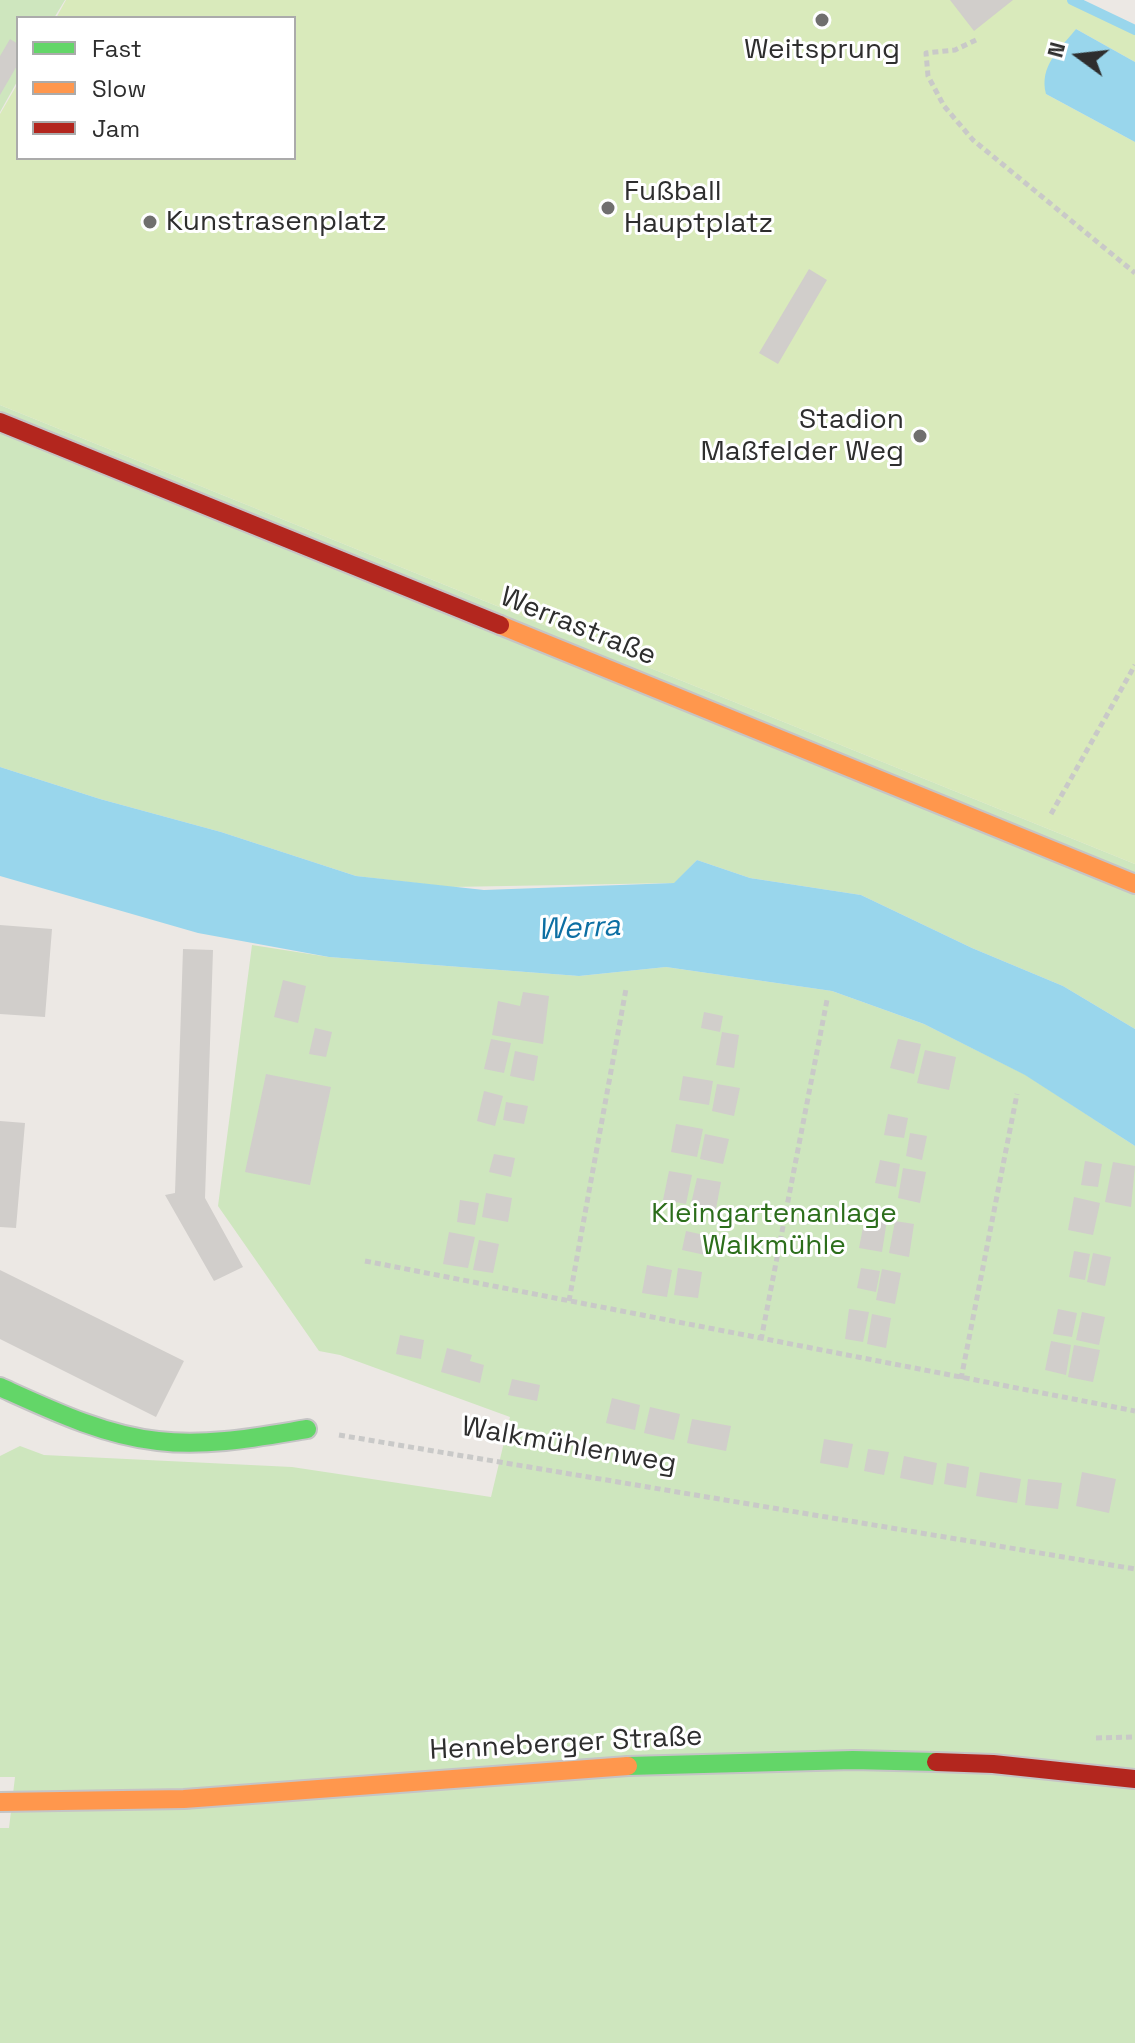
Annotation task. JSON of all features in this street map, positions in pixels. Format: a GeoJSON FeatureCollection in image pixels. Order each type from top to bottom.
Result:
{"type":"FeatureCollection","features":[{"type":"Feature","properties":{"kind":"street","name":"Werrastraße"},"geometry":{"type":"LineString","coordinates":[[0,422],[1135,884]]}},
{"type":"Feature","properties":{"kind":"street"},"geometry":{"type":"LineString","coordinates":[[0,1387],[68,1418],[109,1431],[158,1441],[246,1439],[307,1429]]}},
{"type":"Feature","properties":{"kind":"street","name":"Henneberger Straße"},"geometry":{"type":"LineString","coordinates":[[0,1802],[184,1799],[624,1766],[853,1760],[993,1764],[1135,1779]]}},
{"type":"Feature","properties":{"kind":"path"},"geometry":{"type":"LineString","coordinates":[[976,40],[955,50],[926,53],[928,76],[944,106],[973,140],[1002,166],[1135,273]]}},
{"type":"Feature","properties":{"kind":"path"},"geometry":{"type":"LineString","coordinates":[[1040,845],[1043,826],[1135,665]]}},
{"type":"Feature","properties":{"kind":"path"},"geometry":{"type":"LineString","coordinates":[[569,1301],[626,989]]}},
{"type":"Feature","properties":{"kind":"path"},"geometry":{"type":"LineString","coordinates":[[761,1340],[827,1000]]}},
{"type":"Feature","properties":{"kind":"path"},"geometry":{"type":"LineString","coordinates":[[961,1379],[1017,1094]]}},
{"type":"Feature","properties":{"kind":"path"},"geometry":{"type":"LineString","coordinates":[[365,1261],[1135,1411]]}},
{"type":"Feature","properties":{"kind":"path","name":"Walkmühlenweg"},"geometry":{"type":"LineString","coordinates":[[307,1429],[1135,1569]]}},
{"type":"Feature","properties":{"kind":"path"},"geometry":{"type":"LineString","coordinates":[[1098,1737],[1135,1737]]}},
{"type":"Feature","properties":{"kind":"green space"},"geometry":{"type":"Polygon","coordinates":[[[0,0],[65,0],[55,16],[16,16],[16,84],[0,112],[0,0]]]}},
{"type":"Feature","properties":{"kind":"green space","name":"Stadion Maßfelder Weg"},"geometry":{"type":"Polygon","coordinates":[[[66,0],[1077,0],[1135,31],[1135,62],[1076,29],[1046,94],[1135,142],[1135,864],[0,405],[0,114],[16,86],[16,160],[296,160],[296,16],[57,16],[66,0]]]}},
{"type":"Feature","properties":{"kind":"green space"},"geometry":{"type":"Polygon","coordinates":[[[0,405],[1135,864],[1135,1029],[1063,986],[972,948],[861,895],[750,878],[697,860],[675,883],[450,887],[356,876],[221,832],[100,799],[0,767],[0,405]]]}},
{"type":"Feature","properties":{"kind":"green space","name":"Kleingartenanlage Walkmühle"},"geometry":{"type":"Polygon","coordinates":[[[252,945],[329,957],[579,976],[666,967],[832,991],[924,1024],[1026,1075],[1135,1146],[1135,2043],[0,2043],[0,1828],[9,1828],[15,1777],[0,1777],[0,1456],[20,1446],[44,1455],[292,1467],[491,1497],[510,1417],[340,1355],[319,1351],[218,1206],[252,945]]]}},
{"type":"Feature","properties":{"kind":"water"},"geometry":{"type":"Polygon","coordinates":[[[1076,29],[1135,62],[1135,142],[1046,94],[1045,75],[1048,67],[1076,29]]]}},
{"type":"Feature","properties":{"kind":"water","name":"Werra"},"geometry":{"type":"Polygon","coordinates":[[[0,767],[100,799],[221,832],[356,876],[484,890],[674,883],[697,860],[750,878],[861,895],[972,948],[1063,986],[1135,1029],[1135,1146],[1025,1075],[924,1024],[832,991],[666,967],[579,976],[329,957],[198,933],[0,876],[0,767]]]}},
{"type":"Feature","properties":{"kind":"building"},"geometry":{"type":"Polygon","coordinates":[[[950,0],[1013,0],[974,31],[950,0]]]}},
{"type":"Feature","properties":{"kind":"building"},"geometry":{"type":"Polygon","coordinates":[[[10,39],[16,43],[16,67],[0,95],[0,56],[10,39]]]}},
{"type":"Feature","properties":{"kind":"building"},"geometry":{"type":"Polygon","coordinates":[[[809,269],[827,280],[778,364],[759,353],[809,269]]]}},
{"type":"Feature","properties":{"kind":"building"},"geometry":{"type":"Polygon","coordinates":[[[0,925],[52,929],[45,1017],[0,1014],[0,925]]]}},
{"type":"Feature","properties":{"kind":"building"},"geometry":{"type":"Polygon","coordinates":[[[183,949],[213,950],[205,1198],[243,1267],[214,1281],[165,1195],[175,1193],[183,949]]]}},
{"type":"Feature","properties":{"kind":"building"},"geometry":{"type":"Polygon","coordinates":[[[283,980],[306,986],[298,1023],[274,1017],[283,980]]]}},
{"type":"Feature","properties":{"kind":"building"},"geometry":{"type":"Polygon","coordinates":[[[523,992],[549,996],[543,1044],[492,1035],[498,1001],[520,1006],[523,992]]]}},
{"type":"Feature","properties":{"kind":"building"},"geometry":{"type":"Polygon","coordinates":[[[704,1012],[723,1016],[720,1032],[701,1028],[704,1012]]]}},
{"type":"Feature","properties":{"kind":"building"},"geometry":{"type":"Polygon","coordinates":[[[315,1028],[332,1032],[326,1057],[309,1054],[315,1028]]]}},
{"type":"Feature","properties":{"kind":"building"},"geometry":{"type":"Polygon","coordinates":[[[722,1032],[739,1035],[734,1068],[716,1065],[722,1032]]]}},
{"type":"Feature","properties":{"kind":"building"},"geometry":{"type":"Polygon","coordinates":[[[491,1039],[511,1043],[504,1073],[484,1069],[491,1039]]]}},
{"type":"Feature","properties":{"kind":"building"},"geometry":{"type":"Polygon","coordinates":[[[898,1039],[921,1044],[914,1074],[890,1068],[898,1039]]]}},
{"type":"Feature","properties":{"kind":"building"},"geometry":{"type":"Polygon","coordinates":[[[925,1050],[956,1057],[949,1090],[917,1083],[925,1050]]]}},
{"type":"Feature","properties":{"kind":"building"},"geometry":{"type":"Polygon","coordinates":[[[515,1051],[538,1056],[534,1081],[510,1076],[515,1051]]]}},
{"type":"Feature","properties":{"kind":"building"},"geometry":{"type":"Polygon","coordinates":[[[266,1074],[331,1087],[310,1185],[245,1172],[266,1074]]]}},
{"type":"Feature","properties":{"kind":"building"},"geometry":{"type":"Polygon","coordinates":[[[683,1076],[713,1081],[709,1105],[679,1100],[683,1076]]]}},
{"type":"Feature","properties":{"kind":"building"},"geometry":{"type":"Polygon","coordinates":[[[717,1084],[740,1088],[734,1116],[712,1111],[717,1084]]]}},
{"type":"Feature","properties":{"kind":"building"},"geometry":{"type":"Polygon","coordinates":[[[484,1091],[503,1096],[495,1126],[477,1121],[484,1091]]]}},
{"type":"Feature","properties":{"kind":"building"},"geometry":{"type":"Polygon","coordinates":[[[506,1102],[528,1106],[524,1124],[503,1120],[506,1102]]]}},
{"type":"Feature","properties":{"kind":"building"},"geometry":{"type":"Polygon","coordinates":[[[888,1114],[908,1118],[904,1138],[884,1135],[888,1114]]]}},
{"type":"Feature","properties":{"kind":"building"},"geometry":{"type":"Polygon","coordinates":[[[0,1121],[25,1123],[16,1228],[0,1227],[0,1121]]]}},
{"type":"Feature","properties":{"kind":"building"},"geometry":{"type":"Polygon","coordinates":[[[676,1124],[703,1129],[697,1157],[671,1152],[676,1124]]]}},
{"type":"Feature","properties":{"kind":"building"},"geometry":{"type":"Polygon","coordinates":[[[910,1133],[927,1136],[922,1160],[906,1156],[910,1133]]]}},
{"type":"Feature","properties":{"kind":"building"},"geometry":{"type":"Polygon","coordinates":[[[705,1134],[729,1139],[723,1164],[700,1159],[705,1134]]]}},
{"type":"Feature","properties":{"kind":"building"},"geometry":{"type":"Polygon","coordinates":[[[494,1154],[515,1158],[511,1177],[489,1172],[494,1154]]]}},
{"type":"Feature","properties":{"kind":"building"},"geometry":{"type":"Polygon","coordinates":[[[880,1160],[900,1164],[896,1187],[875,1183],[880,1160]]]}},
{"type":"Feature","properties":{"kind":"building"},"geometry":{"type":"Polygon","coordinates":[[[1085,1161],[1102,1164],[1098,1187],[1081,1185],[1085,1161]]]}},
{"type":"Feature","properties":{"kind":"building"},"geometry":{"type":"Polygon","coordinates":[[[1113,1162],[1135,1166],[1131,1207],[1105,1202],[1113,1162]]]}},
{"type":"Feature","properties":{"kind":"building"},"geometry":{"type":"Polygon","coordinates":[[[903,1168],[926,1172],[920,1203],[898,1198],[903,1168]]]}},
{"type":"Feature","properties":{"kind":"building"},"geometry":{"type":"Polygon","coordinates":[[[669,1171],[692,1175],[686,1204],[663,1200],[669,1171]]]}},
{"type":"Feature","properties":{"kind":"building"},"geometry":{"type":"Polygon","coordinates":[[[697,1178],[721,1182],[716,1209],[691,1204],[697,1178]]]}},
{"type":"Feature","properties":{"kind":"building"},"geometry":{"type":"Polygon","coordinates":[[[486,1193],[512,1198],[508,1222],[482,1217],[486,1193]]]}},
{"type":"Feature","properties":{"kind":"building"},"geometry":{"type":"Polygon","coordinates":[[[1074,1197],[1100,1203],[1093,1235],[1068,1230],[1074,1197]]]}},
{"type":"Feature","properties":{"kind":"building"},"geometry":{"type":"Polygon","coordinates":[[[460,1200],[479,1203],[475,1225],[457,1222],[460,1200]]]}},
{"type":"Feature","properties":{"kind":"building"},"geometry":{"type":"Polygon","coordinates":[[[865,1217],[887,1220],[882,1252],[859,1248],[865,1217]]]}},
{"type":"Feature","properties":{"kind":"building"},"geometry":{"type":"Polygon","coordinates":[[[895,1221],[914,1224],[909,1257],[889,1253],[895,1221]]]}},
{"type":"Feature","properties":{"kind":"building"},"geometry":{"type":"Polygon","coordinates":[[[686,1231],[709,1236],[705,1255],[682,1250],[686,1231]]]}},
{"type":"Feature","properties":{"kind":"building"},"geometry":{"type":"Polygon","coordinates":[[[449,1232],[475,1237],[468,1268],[443,1264],[449,1232]]]}},
{"type":"Feature","properties":{"kind":"building"},"geometry":{"type":"Polygon","coordinates":[[[479,1240],[499,1244],[493,1273],[473,1270],[479,1240]]]}},
{"type":"Feature","properties":{"kind":"building"},"geometry":{"type":"Polygon","coordinates":[[[1074,1251],[1090,1254],[1085,1280],[1069,1277],[1074,1251]]]}},
{"type":"Feature","properties":{"kind":"building"},"geometry":{"type":"Polygon","coordinates":[[[1093,1253],[1111,1257],[1105,1286],[1087,1282],[1093,1253]]]}},
{"type":"Feature","properties":{"kind":"building"},"geometry":{"type":"Polygon","coordinates":[[[647,1265],[672,1270],[667,1297],[642,1293],[647,1265]]]}},
{"type":"Feature","properties":{"kind":"building"},"geometry":{"type":"Polygon","coordinates":[[[678,1268],[702,1272],[698,1298],[674,1295],[678,1268]]]}},
{"type":"Feature","properties":{"kind":"building"},"geometry":{"type":"Polygon","coordinates":[[[861,1268],[880,1271],[876,1292],[857,1288],[861,1268]]]}},
{"type":"Feature","properties":{"kind":"building"},"geometry":{"type":"Polygon","coordinates":[[[882,1269],[901,1273],[895,1304],[876,1300],[882,1269]]]}},
{"type":"Feature","properties":{"kind":"building"},"geometry":{"type":"Polygon","coordinates":[[[0,1270],[184,1361],[156,1417],[0,1339],[0,1270]]]}},
{"type":"Feature","properties":{"kind":"building"},"geometry":{"type":"Polygon","coordinates":[[[849,1309],[869,1312],[863,1342],[845,1339],[849,1309]]]}},
{"type":"Feature","properties":{"kind":"building"},"geometry":{"type":"Polygon","coordinates":[[[1058,1309],[1077,1313],[1072,1337],[1053,1334],[1058,1309]]]}},
{"type":"Feature","properties":{"kind":"building"},"geometry":{"type":"Polygon","coordinates":[[[1082,1312],[1105,1317],[1099,1345],[1076,1340],[1082,1312]]]}},
{"type":"Feature","properties":{"kind":"building"},"geometry":{"type":"Polygon","coordinates":[[[872,1314],[891,1318],[886,1348],[867,1344],[872,1314]]]}},
{"type":"Feature","properties":{"kind":"building"},"geometry":{"type":"Polygon","coordinates":[[[400,1335],[424,1340],[421,1359],[396,1354],[400,1335]]]}},
{"type":"Feature","properties":{"kind":"building"},"geometry":{"type":"Polygon","coordinates":[[[1051,1341],[1071,1345],[1066,1375],[1045,1370],[1051,1341]]]}},
{"type":"Feature","properties":{"kind":"building"},"geometry":{"type":"Polygon","coordinates":[[[1074,1345],[1100,1350],[1093,1382],[1068,1377],[1074,1345]]]}},
{"type":"Feature","properties":{"kind":"building"},"geometry":{"type":"Polygon","coordinates":[[[447,1348],[472,1355],[470,1361],[484,1365],[480,1383],[441,1372],[447,1348]]]}},
{"type":"Feature","properties":{"kind":"building"},"geometry":{"type":"Polygon","coordinates":[[[512,1379],[540,1385],[537,1401],[508,1395],[512,1379]]]}},
{"type":"Feature","properties":{"kind":"building"},"geometry":{"type":"Polygon","coordinates":[[[612,1398],[640,1405],[635,1430],[606,1423],[612,1398]]]}},
{"type":"Feature","properties":{"kind":"building"},"geometry":{"type":"Polygon","coordinates":[[[650,1407],[680,1414],[674,1440],[644,1433],[650,1407]]]}},
{"type":"Feature","properties":{"kind":"building"},"geometry":{"type":"Polygon","coordinates":[[[692,1419],[731,1426],[726,1451],[687,1443],[692,1419]]]}},
{"type":"Feature","properties":{"kind":"building"},"geometry":{"type":"Polygon","coordinates":[[[824,1439],[853,1444],[848,1468],[820,1463],[824,1439]]]}},
{"type":"Feature","properties":{"kind":"building"},"geometry":{"type":"Polygon","coordinates":[[[868,1449],[889,1452],[884,1475],[864,1471],[868,1449]]]}},
{"type":"Feature","properties":{"kind":"building"},"geometry":{"type":"Polygon","coordinates":[[[904,1456],[937,1463],[933,1485],[900,1478],[904,1456]]]}},
{"type":"Feature","properties":{"kind":"building"},"geometry":{"type":"Polygon","coordinates":[[[947,1463],[969,1467],[966,1488],[944,1484],[947,1463]]]}},
{"type":"Feature","properties":{"kind":"building"},"geometry":{"type":"Polygon","coordinates":[[[980,1472],[1021,1479],[1017,1503],[976,1496],[980,1472]]]}},
{"type":"Feature","properties":{"kind":"building"},"geometry":{"type":"Polygon","coordinates":[[[1082,1472],[1116,1479],[1109,1513],[1076,1506],[1082,1472]]]}},
{"type":"Feature","properties":{"kind":"building"},"geometry":{"type":"Polygon","coordinates":[[[1028,1479],[1062,1483],[1058,1509],[1025,1505],[1028,1479]]]}},
{"type":"Feature","properties":{"kind":"waterway"},"geometry":{"type":"LineString","coordinates":[[1072,0],[1135,30]]}},
{"type":"Feature","properties":{"kind":"traffic: fast"},"geometry":{"type":"LineString","coordinates":[[0,1387],[97,1427],[158,1441],[214,1442],[307,1429]]}},
{"type":"Feature","properties":{"kind":"traffic: fast"},"geometry":{"type":"LineString","coordinates":[[628,1766],[853,1760],[936,1762]]}},
{"type":"Feature","properties":{"kind":"traffic: slow"},"geometry":{"type":"LineString","coordinates":[[500,625],[1135,884]]}},
{"type":"Feature","properties":{"kind":"traffic: slow"},"geometry":{"type":"LineString","coordinates":[[0,1802],[184,1799],[628,1766]]}},
{"type":"Feature","properties":{"kind":"traffic: jam"},"geometry":{"type":"LineString","coordinates":[[0,422],[500,625]]}},
{"type":"Feature","properties":{"kind":"traffic: jam"},"geometry":{"type":"LineString","coordinates":[[936,1762],[993,1764],[1135,1779]]}},
{"type":"Feature","properties":{"kind":"place","name":"Weitsprung"},"geometry":{"type":"Point","coordinates":[822,20]}},
{"type":"Feature","properties":{"kind":"place","name":"Fußball Hauptplatz"},"geometry":{"type":"Point","coordinates":[608,208]}},
{"type":"Feature","properties":{"kind":"place","name":"Kunstrasenplatz"},"geometry":{"type":"Point","coordinates":[150,222]}},
{"type":"Feature","properties":{"kind":"place","name":"Stadion Maßfelder Weg"},"geometry":{"type":"Point","coordinates":[920,436]}}]}
